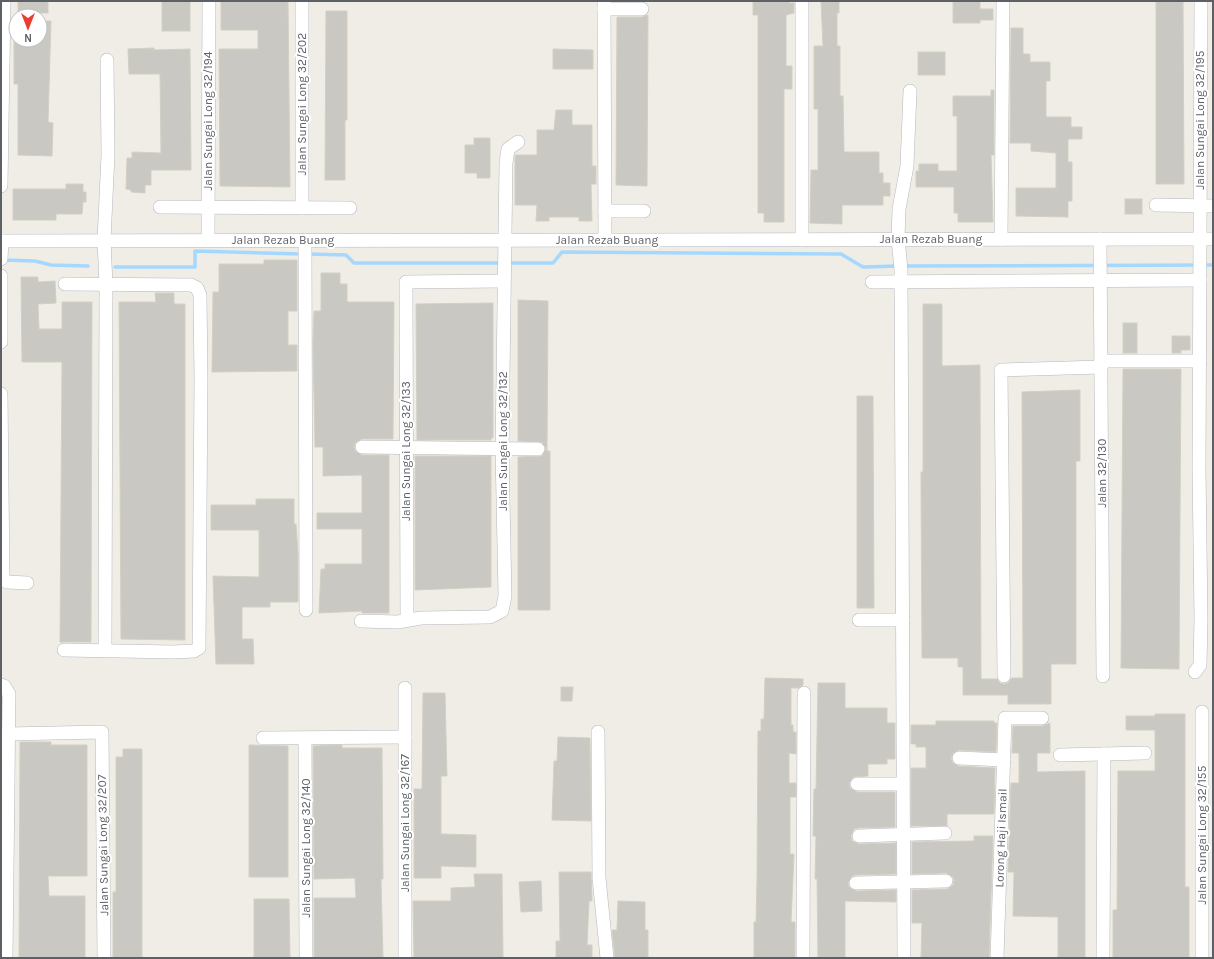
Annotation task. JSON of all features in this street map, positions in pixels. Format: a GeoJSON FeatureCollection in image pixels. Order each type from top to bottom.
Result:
{"type":"FeatureCollection","features":[{"type":"Feature","properties":{"kind":"street"},"geometry":{"type":"LineString","coordinates":[[1,186],[4,1]]}},
{"type":"Feature","properties":{"kind":"street","name":"Jalan Sungai Long 32/194"},"geometry":{"type":"LineString","coordinates":[[208,1],[208,240]]}},
{"type":"Feature","properties":{"kind":"street","name":"Jalan Sungai Long 32/202"},"geometry":{"type":"LineString","coordinates":[[302,1],[302,208]]}},
{"type":"Feature","properties":{"kind":"street"},"geometry":{"type":"LineString","coordinates":[[802,1],[802,240]]}},
{"type":"Feature","properties":{"kind":"street"},"geometry":{"type":"LineString","coordinates":[[1002,239],[1003,1]]}},
{"type":"Feature","properties":{"kind":"street","name":"Jalan Sungai Long 32/195"},"geometry":{"type":"LineString","coordinates":[[1195,672],[1200,665],[1207,619],[1199,468],[1199,239],[1206,206],[1201,1]]}},
{"type":"Feature","properties":{"kind":"street"},"geometry":{"type":"LineString","coordinates":[[605,240],[604,5],[642,9]]}},
{"type":"Feature","properties":{"kind":"street"},"geometry":{"type":"LineString","coordinates":[[105,650],[106,285],[104,240],[108,155],[107,60]]}},
{"type":"Feature","properties":{"kind":"street"},"geometry":{"type":"LineString","coordinates":[[904,958],[901,276],[898,239],[899,209],[907,166],[910,92]]}},
{"type":"Feature","properties":{"kind":"street","name":"Jalan Sungai Long 32/132"},"geometry":{"type":"LineString","coordinates":[[407,620],[490,617],[502,611],[505,596],[502,449],[506,163],[508,149],[518,142]]}},
{"type":"Feature","properties":{"kind":"street"},"geometry":{"type":"LineString","coordinates":[[1156,206],[1206,206]]}},
{"type":"Feature","properties":{"kind":"street"},"geometry":{"type":"LineString","coordinates":[[160,207],[350,208]]}},
{"type":"Feature","properties":{"kind":"street"},"geometry":{"type":"LineString","coordinates":[[605,211],[644,211]]}},
{"type":"Feature","properties":{"kind":"street","name":"Jalan 32/130"},"geometry":{"type":"LineString","coordinates":[[1100,239],[1103,676]]}},
{"type":"Feature","properties":{"kind":"street","name":"Jalan Rezab Buang"},"geometry":{"type":"LineString","coordinates":[[2,248],[104,240],[1213,239]]}},
{"type":"Feature","properties":{"kind":"street"},"geometry":{"type":"LineString","coordinates":[[305,240],[306,610]]}},
{"type":"Feature","properties":{"kind":"street"},"geometry":{"type":"LineString","coordinates":[[872,282],[901,276],[1200,270]]}},
{"type":"Feature","properties":{"kind":"street"},"geometry":{"type":"LineString","coordinates":[[1,276],[1,342]]}},
{"type":"Feature","properties":{"kind":"street","name":"Jalan Sungai Long 32/133"},"geometry":{"type":"LineString","coordinates":[[407,620],[406,282],[504,276]]}},
{"type":"Feature","properties":{"kind":"street"},"geometry":{"type":"LineString","coordinates":[[64,650],[194,652],[199,648],[201,386],[200,295],[197,288],[191,285],[65,284]]}},
{"type":"Feature","properties":{"kind":"street"},"geometry":{"type":"LineString","coordinates":[[1004,676],[1001,370],[1101,364],[1200,361]]}},
{"type":"Feature","properties":{"kind":"street"},"geometry":{"type":"LineString","coordinates":[[1,394],[3,579],[7,582],[27,583]]}},
{"type":"Feature","properties":{"kind":"street"},"geometry":{"type":"LineString","coordinates":[[362,447],[538,449]]}},
{"type":"Feature","properties":{"kind":"street"},"geometry":{"type":"LineString","coordinates":[[361,621],[398,622],[407,620]]}},
{"type":"Feature","properties":{"kind":"street"},"geometry":{"type":"LineString","coordinates":[[860,620],[903,620]]}},
{"type":"Feature","properties":{"kind":"street"},"geometry":{"type":"LineString","coordinates":[[1,685],[4,686],[9,694],[6,958]]}},
{"type":"Feature","properties":{"kind":"street","name":"Jalan Sungai Long 32/167"},"geometry":{"type":"LineString","coordinates":[[405,688],[405,958]]}},
{"type":"Feature","properties":{"kind":"street"},"geometry":{"type":"LineString","coordinates":[[804,693],[804,958]]}},
{"type":"Feature","properties":{"kind":"street","name":"Jalan Sungai Long 32/155"},"geometry":{"type":"LineString","coordinates":[[1202,712],[1202,958]]}},
{"type":"Feature","properties":{"kind":"street","name":"Lorong Haji Ismail"},"geometry":{"type":"LineString","coordinates":[[997,958],[1004,760],[1004,718],[1042,718]]}},
{"type":"Feature","properties":{"kind":"street","name":"Jalan Sungai Long 32/207"},"geometry":{"type":"LineString","coordinates":[[8,734],[102,732],[104,958]]}},
{"type":"Feature","properties":{"kind":"street"},"geometry":{"type":"LineString","coordinates":[[598,732],[599,878],[607,958]]}},
{"type":"Feature","properties":{"kind":"street"},"geometry":{"type":"LineString","coordinates":[[263,738],[405,737]]}},
{"type":"Feature","properties":{"kind":"street","name":"Jalan Sungai Long 32/140"},"geometry":{"type":"LineString","coordinates":[[305,738],[306,958]]}},
{"type":"Feature","properties":{"kind":"street"},"geometry":{"type":"LineString","coordinates":[[1060,755],[1145,753]]}},
{"type":"Feature","properties":{"kind":"street"},"geometry":{"type":"LineString","coordinates":[[1103,958],[1104,754]]}},
{"type":"Feature","properties":{"kind":"street"},"geometry":{"type":"LineString","coordinates":[[959,758],[1004,760]]}},
{"type":"Feature","properties":{"kind":"street"},"geometry":{"type":"LineString","coordinates":[[857,784],[903,784]]}},
{"type":"Feature","properties":{"kind":"street"},"geometry":{"type":"LineString","coordinates":[[859,836],[945,833]]}},
{"type":"Feature","properties":{"kind":"street"},"geometry":{"type":"LineString","coordinates":[[856,883],[946,881]]}},
{"type":"Feature","properties":{"kind":"building"},"geometry":{"type":"Polygon","coordinates":[[[18,1],[48,1],[48,8],[18,8],[18,1]]]}},
{"type":"Feature","properties":{"kind":"building"},"geometry":{"type":"Polygon","coordinates":[[[162,1],[190,1],[190,31],[162,31],[162,1]]]}},
{"type":"Feature","properties":{"kind":"building"},"geometry":{"type":"Polygon","coordinates":[[[221,1],[288,1],[290,187],[220,186],[219,49],[258,49],[258,30],[221,30],[221,1]]]}},
{"type":"Feature","properties":{"kind":"building"},"geometry":{"type":"Polygon","coordinates":[[[753,1],[789,1],[789,3],[794,3],[794,13],[786,15],[786,66],[792,66],[792,89],[784,89],[784,222],[764,222],[764,213],[758,213],[758,15],[753,15],[753,1]]]}},
{"type":"Feature","properties":{"kind":"building"},"geometry":{"type":"Polygon","coordinates":[[[821,1],[839,1],[839,13],[837,13],[837,46],[840,46],[840,96],[843,96],[844,152],[879,152],[879,173],[883,173],[883,183],[890,183],[890,196],[883,196],[883,205],[842,205],[842,224],[810,223],[811,170],[818,170],[818,109],[814,109],[814,46],[823,46],[821,1]]]}},
{"type":"Feature","properties":{"kind":"building"},"geometry":{"type":"Polygon","coordinates":[[[980,1],[980,9],[993,9],[993,20],[980,20],[980,23],[953,23],[953,2],[980,1]]]}},
{"type":"Feature","properties":{"kind":"building"},"geometry":{"type":"Polygon","coordinates":[[[1156,1],[1183,1],[1184,184],[1156,184],[1156,1]]]}},
{"type":"Feature","properties":{"kind":"building"},"geometry":{"type":"Polygon","coordinates":[[[326,11],[347,11],[347,120],[345,120],[345,180],[325,180],[326,11]]]}},
{"type":"Feature","properties":{"kind":"building"},"geometry":{"type":"Polygon","coordinates":[[[648,15],[647,186],[616,185],[617,17],[642,17],[648,15]]]}},
{"type":"Feature","properties":{"kind":"building"},"geometry":{"type":"Polygon","coordinates":[[[48,21],[51,21],[48,122],[53,123],[52,156],[18,155],[18,84],[14,84],[14,48],[48,48],[48,21]]]}},
{"type":"Feature","properties":{"kind":"building"},"geometry":{"type":"Polygon","coordinates":[[[1011,28],[1023,28],[1023,54],[1030,54],[1030,62],[1050,62],[1050,81],[1046,81],[1046,117],[1071,117],[1071,127],[1082,127],[1082,139],[1068,139],[1068,162],[1072,162],[1072,201],[1068,201],[1068,217],[1016,216],[1016,188],[1056,188],[1056,153],[1031,151],[1031,143],[1010,143],[1011,28]]]}},
{"type":"Feature","properties":{"kind":"building"},"geometry":{"type":"Polygon","coordinates":[[[154,48],[154,50],[190,49],[191,170],[151,170],[151,185],[145,185],[145,193],[131,192],[131,190],[126,189],[127,158],[132,158],[132,152],[161,153],[160,74],[129,74],[128,49],[154,48]]]}},
{"type":"Feature","properties":{"kind":"building"},"geometry":{"type":"Polygon","coordinates":[[[553,49],[593,50],[593,69],[553,69],[553,49]]]}},
{"type":"Feature","properties":{"kind":"building"},"geometry":{"type":"Polygon","coordinates":[[[918,52],[945,52],[945,75],[918,75],[918,52]]]}},
{"type":"Feature","properties":{"kind":"building"},"geometry":{"type":"Polygon","coordinates":[[[991,90],[994,90],[994,155],[991,155],[993,222],[958,222],[958,213],[954,213],[954,187],[916,187],[916,171],[919,171],[919,164],[938,164],[938,171],[957,171],[957,116],[953,116],[953,96],[991,96],[991,90]]]}},
{"type":"Feature","properties":{"kind":"building"},"geometry":{"type":"Polygon","coordinates":[[[556,110],[572,110],[572,125],[592,125],[592,166],[596,166],[596,184],[591,184],[592,221],[579,221],[579,217],[549,217],[549,221],[536,221],[537,205],[515,205],[515,155],[537,155],[537,130],[554,130],[556,110]]]}},
{"type":"Feature","properties":{"kind":"building"},"geometry":{"type":"Polygon","coordinates":[[[474,138],[490,138],[490,178],[477,178],[477,173],[465,173],[465,145],[474,145],[474,138]]]}},
{"type":"Feature","properties":{"kind":"building"},"geometry":{"type":"Polygon","coordinates":[[[66,184],[83,184],[83,192],[86,192],[86,202],[83,202],[82,214],[56,214],[56,220],[13,220],[13,189],[66,189],[66,184]]]}},
{"type":"Feature","properties":{"kind":"building"},"geometry":{"type":"Polygon","coordinates":[[[1125,199],[1142,199],[1142,214],[1125,214],[1125,199]]]}},
{"type":"Feature","properties":{"kind":"building"},"geometry":{"type":"Polygon","coordinates":[[[264,260],[297,260],[297,311],[288,311],[288,345],[297,345],[297,371],[212,372],[213,292],[219,292],[219,264],[264,264],[264,260]]]}},
{"type":"Feature","properties":{"kind":"building"},"geometry":{"type":"Polygon","coordinates":[[[321,273],[340,273],[340,284],[347,284],[347,302],[394,302],[393,439],[362,439],[355,443],[354,447],[355,451],[362,455],[389,455],[389,613],[362,613],[362,611],[319,613],[321,569],[325,569],[325,564],[362,564],[362,529],[317,529],[317,513],[362,513],[362,475],[323,476],[323,447],[315,447],[313,345],[314,311],[321,311],[321,273]]]}},
{"type":"Feature","properties":{"kind":"building"},"geometry":{"type":"Polygon","coordinates":[[[21,277],[38,277],[38,282],[55,281],[56,303],[38,304],[39,329],[62,329],[62,302],[92,302],[91,642],[60,642],[62,362],[22,362],[21,277]]]}},
{"type":"Feature","properties":{"kind":"building"},"geometry":{"type":"Polygon","coordinates":[[[155,293],[174,293],[174,304],[185,304],[185,640],[121,639],[119,302],[156,302],[155,293]]]}},
{"type":"Feature","properties":{"kind":"building"},"geometry":{"type":"Polygon","coordinates":[[[518,300],[548,301],[547,451],[550,451],[550,610],[518,610],[518,457],[542,456],[546,449],[542,442],[518,441],[518,300]]]}},
{"type":"Feature","properties":{"kind":"building"},"geometry":{"type":"Polygon","coordinates":[[[493,303],[493,438],[491,438],[491,440],[417,440],[416,304],[493,303]]]}},
{"type":"Feature","properties":{"kind":"building"},"geometry":{"type":"Polygon","coordinates":[[[923,304],[942,304],[942,366],[980,365],[981,679],[997,679],[1000,683],[1004,684],[1008,683],[1012,678],[1023,678],[1022,392],[1080,390],[1080,461],[1076,461],[1076,664],[1051,664],[1051,704],[1008,704],[1008,695],[963,695],[963,667],[958,667],[958,658],[922,658],[921,472],[923,472],[923,304]]]}},
{"type":"Feature","properties":{"kind":"building"},"geometry":{"type":"Polygon","coordinates":[[[1123,323],[1137,323],[1137,353],[1123,353],[1123,323]]]}},
{"type":"Feature","properties":{"kind":"building"},"geometry":{"type":"Polygon","coordinates":[[[1172,336],[1190,336],[1190,350],[1181,350],[1181,353],[1172,353],[1172,336]]]}},
{"type":"Feature","properties":{"kind":"building"},"geometry":{"type":"Polygon","coordinates":[[[1123,369],[1181,369],[1179,669],[1121,668],[1123,369]]]}},
{"type":"Feature","properties":{"kind":"building"},"geometry":{"type":"Polygon","coordinates":[[[857,396],[873,396],[874,608],[857,608],[857,396]]]}},
{"type":"Feature","properties":{"kind":"building"},"geometry":{"type":"Polygon","coordinates":[[[415,456],[491,456],[491,587],[415,590],[415,456]]]}},
{"type":"Feature","properties":{"kind":"building"},"geometry":{"type":"Polygon","coordinates":[[[256,499],[294,499],[294,524],[296,524],[298,554],[298,602],[270,602],[270,607],[242,607],[242,639],[253,639],[254,664],[216,664],[213,576],[259,577],[259,530],[211,530],[211,505],[256,505],[256,499]]]}},
{"type":"Feature","properties":{"kind":"building"},"geometry":{"type":"Polygon","coordinates":[[[765,678],[803,679],[803,685],[798,688],[791,688],[791,725],[793,725],[793,732],[796,732],[796,754],[789,753],[789,783],[796,783],[796,797],[790,797],[790,854],[794,854],[791,922],[795,922],[795,958],[754,958],[754,922],[756,922],[757,881],[758,731],[761,731],[761,719],[764,719],[765,678]]]}},
{"type":"Feature","properties":{"kind":"building"},"geometry":{"type":"Polygon","coordinates":[[[818,683],[845,683],[845,708],[887,708],[887,723],[895,723],[895,759],[887,759],[887,764],[868,764],[868,776],[853,777],[849,784],[850,788],[857,792],[895,792],[895,827],[858,828],[854,829],[851,836],[852,841],[859,844],[896,843],[896,874],[855,875],[852,876],[848,883],[849,887],[856,891],[896,890],[896,902],[845,901],[845,958],[818,957],[817,879],[815,879],[816,836],[813,836],[814,789],[816,789],[818,683]]]}},
{"type":"Feature","properties":{"kind":"building"},"geometry":{"type":"Polygon","coordinates":[[[561,687],[573,687],[572,701],[561,701],[561,687]]]}},
{"type":"Feature","properties":{"kind":"building"},"geometry":{"type":"Polygon","coordinates":[[[423,693],[445,693],[447,776],[441,776],[441,834],[476,835],[476,867],[441,866],[441,878],[414,878],[414,789],[422,789],[423,693]]]}},
{"type":"Feature","properties":{"kind":"building"},"geometry":{"type":"Polygon","coordinates":[[[1155,714],[1185,714],[1185,887],[1189,887],[1189,958],[1113,958],[1113,910],[1117,910],[1118,771],[1155,771],[1155,730],[1126,730],[1126,716],[1155,716],[1155,714]]]}},
{"type":"Feature","properties":{"kind":"building"},"geometry":{"type":"Polygon","coordinates":[[[936,721],[994,721],[994,723],[997,723],[996,752],[959,750],[953,753],[951,758],[952,762],[958,766],[995,768],[994,814],[947,814],[947,826],[911,826],[911,768],[926,768],[926,747],[916,747],[916,744],[911,744],[911,725],[936,725],[936,721]]]}},
{"type":"Feature","properties":{"kind":"building"},"geometry":{"type":"Polygon","coordinates":[[[1050,723],[1050,753],[1037,753],[1037,772],[1085,771],[1085,958],[1058,958],[1058,917],[1013,916],[1014,872],[1008,872],[1011,783],[1019,783],[1019,753],[1012,753],[1013,726],[1042,726],[1050,723]]]}},
{"type":"Feature","properties":{"kind":"building"},"geometry":{"type":"Polygon","coordinates":[[[558,737],[590,738],[591,821],[552,820],[554,761],[557,761],[558,737]]]}},
{"type":"Feature","properties":{"kind":"building"},"geometry":{"type":"Polygon","coordinates":[[[20,742],[51,742],[51,745],[87,745],[87,876],[48,876],[49,896],[85,896],[85,958],[19,958],[20,742]]]}},
{"type":"Feature","properties":{"kind":"building"},"geometry":{"type":"Polygon","coordinates":[[[249,745],[288,746],[288,877],[249,877],[249,745]]]}},
{"type":"Feature","properties":{"kind":"building"},"geometry":{"type":"Polygon","coordinates":[[[342,745],[342,748],[382,748],[383,879],[381,879],[383,958],[314,958],[314,898],[356,898],[355,878],[314,879],[313,746],[342,745]]]}},
{"type":"Feature","properties":{"kind":"building"},"geometry":{"type":"Polygon","coordinates":[[[123,749],[142,749],[142,958],[113,958],[113,892],[116,892],[116,757],[123,757],[123,749]]]}},
{"type":"Feature","properties":{"kind":"building"},"geometry":{"type":"Polygon","coordinates":[[[974,836],[993,836],[989,958],[921,958],[922,923],[912,923],[912,890],[947,889],[953,885],[954,880],[953,877],[946,873],[912,874],[912,842],[974,841],[974,836]]]}},
{"type":"Feature","properties":{"kind":"building"},"geometry":{"type":"Polygon","coordinates":[[[559,872],[591,872],[592,901],[589,901],[587,945],[592,945],[592,958],[556,958],[556,941],[560,941],[559,872]]]}},
{"type":"Feature","properties":{"kind":"building"},"geometry":{"type":"Polygon","coordinates":[[[474,874],[502,874],[503,958],[414,958],[413,901],[451,901],[451,888],[475,887],[474,874]]]}},
{"type":"Feature","properties":{"kind":"building"},"geometry":{"type":"Polygon","coordinates":[[[541,881],[542,911],[521,912],[519,882],[541,881]]]}},
{"type":"Feature","properties":{"kind":"building"},"geometry":{"type":"Polygon","coordinates":[[[254,899],[289,899],[290,958],[254,958],[254,899]]]}},
{"type":"Feature","properties":{"kind":"building"},"geometry":{"type":"Polygon","coordinates":[[[618,901],[645,902],[645,930],[648,930],[648,958],[615,958],[612,930],[617,930],[618,901]]]}},
{"type":"Feature","properties":{"kind":"waterway"},"geometry":{"type":"LineString","coordinates":[[115,267],[195,267],[195,251],[302,254]]}},
{"type":"Feature","properties":{"kind":"waterway"},"geometry":{"type":"LineString","coordinates":[[308,254],[346,255],[354,263],[553,263],[562,252],[841,254],[863,267],[898,266]]}},
{"type":"Feature","properties":{"kind":"waterway"},"geometry":{"type":"LineString","coordinates":[[4,260],[35,261],[51,265],[88,266]]}},
{"type":"Feature","properties":{"kind":"waterway"},"geometry":{"type":"LineString","coordinates":[[904,266],[1213,265]]}}]}
